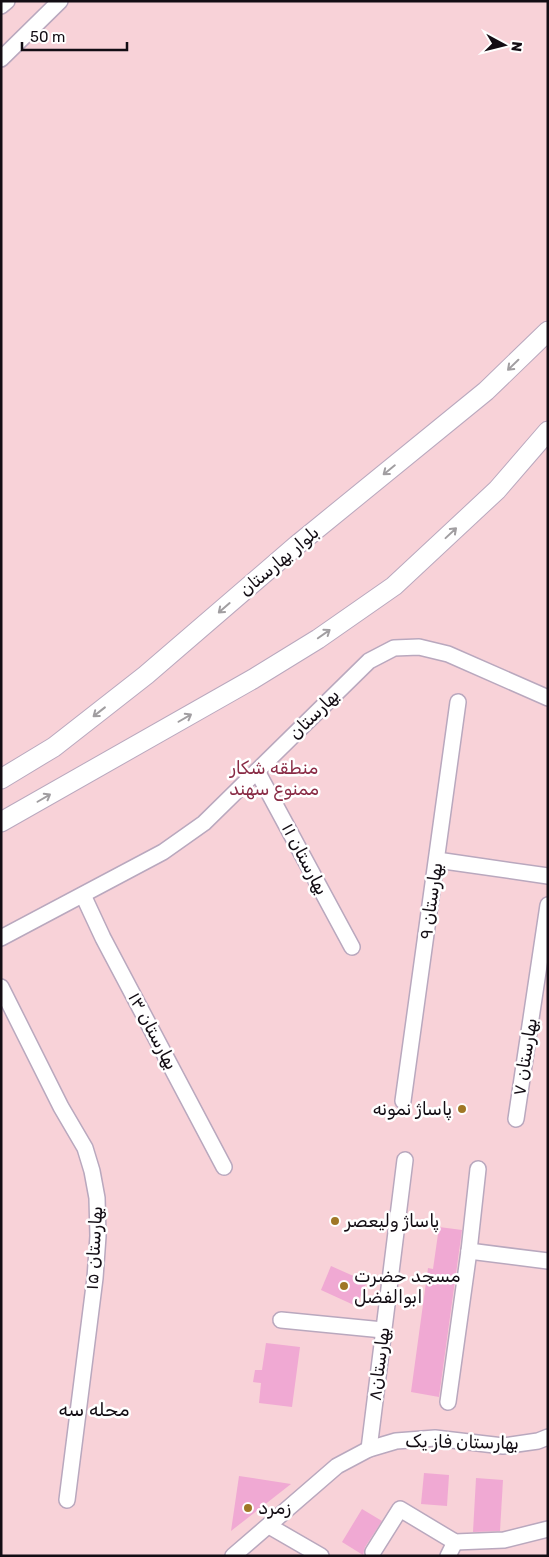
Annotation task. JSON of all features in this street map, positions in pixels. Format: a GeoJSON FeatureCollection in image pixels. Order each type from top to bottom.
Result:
{"type":"FeatureCollection","features":[{"type":"Feature","properties":{"kind":"main road","name":"بلوار بهارستان"},"geometry":{"type":"LineString","coordinates":[[1,780],[54,747],[146,675],[296,544],[486,391],[548,331]]}},
{"type":"Feature","properties":{"kind":"main road"},"geometry":{"type":"LineString","coordinates":[[1,822],[253,679],[318,639],[394,586],[497,490],[548,431]]}},
{"type":"Feature","properties":{"kind":"street"},"geometry":{"type":"LineString","coordinates":[[1,6],[7,1]]}},
{"type":"Feature","properties":{"kind":"street"},"geometry":{"type":"LineString","coordinates":[[1,59],[60,1]]}},
{"type":"Feature","properties":{"kind":"street","name":"بهارستان"},"geometry":{"type":"LineString","coordinates":[[1,938],[163,852],[204,823],[369,661],[394,648],[419,647],[448,654],[548,698]]}},
{"type":"Feature","properties":{"kind":"street","name":"بهارستان ۹"},"geometry":{"type":"LineString","coordinates":[[403,1101],[458,702]]}},
{"type":"Feature","properties":{"kind":"street","name":"بهارستان ۱۱"},"geometry":{"type":"LineString","coordinates":[[257,771],[352,947]]}},
{"type":"Feature","properties":{"kind":"street"},"geometry":{"type":"LineString","coordinates":[[437,860],[548,876]]}},
{"type":"Feature","properties":{"kind":"street","name":"بهارستان ۱۳"},"geometry":{"type":"LineString","coordinates":[[83,895],[103,938],[224,1166]]}},
{"type":"Feature","properties":{"kind":"street","name":"بهارستان ۷"},"geometry":{"type":"LineString","coordinates":[[516,1119],[548,905]]}},
{"type":"Feature","properties":{"kind":"street","name":"بهارستان ۱۵"},"geometry":{"type":"LineString","coordinates":[[1,988],[61,1107],[85,1148],[97,1198],[98,1236],[95,1278],[68,1500]]}},
{"type":"Feature","properties":{"kind":"street","name":"بهارستان۸"},"geometry":{"type":"LineString","coordinates":[[369,1449],[404,1160]]}},
{"type":"Feature","properties":{"kind":"street"},"geometry":{"type":"LineString","coordinates":[[448,1402],[469,1251],[478,1169]]}},
{"type":"Feature","properties":{"kind":"street"},"geometry":{"type":"LineString","coordinates":[[469,1251],[548,1261]]}},
{"type":"Feature","properties":{"kind":"street"},"geometry":{"type":"LineString","coordinates":[[281,1320],[384,1330]]}},
{"type":"Feature","properties":{"kind":"street","name":"بهارستان فاز یک"},"geometry":{"type":"LineString","coordinates":[[233,1556],[337,1466],[369,1449],[396,1441],[435,1438],[503,1446],[538,1441],[548,1437]]}},
{"type":"Feature","properties":{"kind":"street"},"geometry":{"type":"LineString","coordinates":[[373,1552],[400,1509],[455,1542],[504,1540],[548,1529]]}},
{"type":"Feature","properties":{"kind":"street"},"geometry":{"type":"LineString","coordinates":[[269,1526],[321,1556]]}},
{"type":"Feature","properties":{"kind":"street"},"geometry":{"type":"LineString","coordinates":[[448,1556],[455,1542]]}},
{"type":"Feature","properties":{"kind":"green space","name":"منطقه شکار ممنوع سهند"},"geometry":{"type":"Polygon","coordinates":[[[1,1],[548,1],[548,1556],[1,1556],[1,1]]]}},
{"type":"Feature","properties":{"kind":"building"},"geometry":{"type":"Polygon","coordinates":[[[439,1227],[462,1230],[439,1397],[411,1392],[428,1268],[433,1269],[439,1227]]]}},
{"type":"Feature","properties":{"kind":"building","name":"مسجد حضرت ابوالفضل"},"geometry":{"type":"Polygon","coordinates":[[[331,1266],[367,1282],[356,1306],[321,1290],[331,1266]]]}},
{"type":"Feature","properties":{"kind":"building"},"geometry":{"type":"Polygon","coordinates":[[[266,1343],[300,1347],[292,1407],[259,1403],[261,1383],[253,1382],[255,1370],[262,1370],[266,1343]]]}},
{"type":"Feature","properties":{"kind":"building"},"geometry":{"type":"Polygon","coordinates":[[[424,1473],[449,1475],[447,1506],[421,1504],[424,1473]]]}},
{"type":"Feature","properties":{"kind":"building","name":"زمرد"},"geometry":{"type":"Polygon","coordinates":[[[239,1476],[291,1484],[231,1531],[239,1476]]]}},
{"type":"Feature","properties":{"kind":"building"},"geometry":{"type":"Polygon","coordinates":[[[476,1478],[503,1480],[500,1531],[473,1532],[476,1478]]]}},
{"type":"Feature","properties":{"kind":"building"},"geometry":{"type":"Polygon","coordinates":[[[362,1509],[382,1521],[365,1547],[363,1555],[342,1542],[362,1509]]]}},
{"type":"Feature","properties":{"kind":"place","name":"پاساژ نمونه"},"geometry":{"type":"Point","coordinates":[462,1109]}},
{"type":"Feature","properties":{"kind":"place","name":"پاساژ ولیعصر"},"geometry":{"type":"Point","coordinates":[335,1221]}},
{"type":"Feature","properties":{"kind":"place","name":"مسجد حضرت ابوالفضل"},"geometry":{"type":"Point","coordinates":[344,1286]}},
{"type":"Feature","properties":{"kind":"place","name":"زمرد"},"geometry":{"type":"Point","coordinates":[248,1508]}},
{"type":"Feature","properties":{"kind":"district","name":"محله سه"},"geometry":{"type":"Point","coordinates":[94,1409]}}]}
